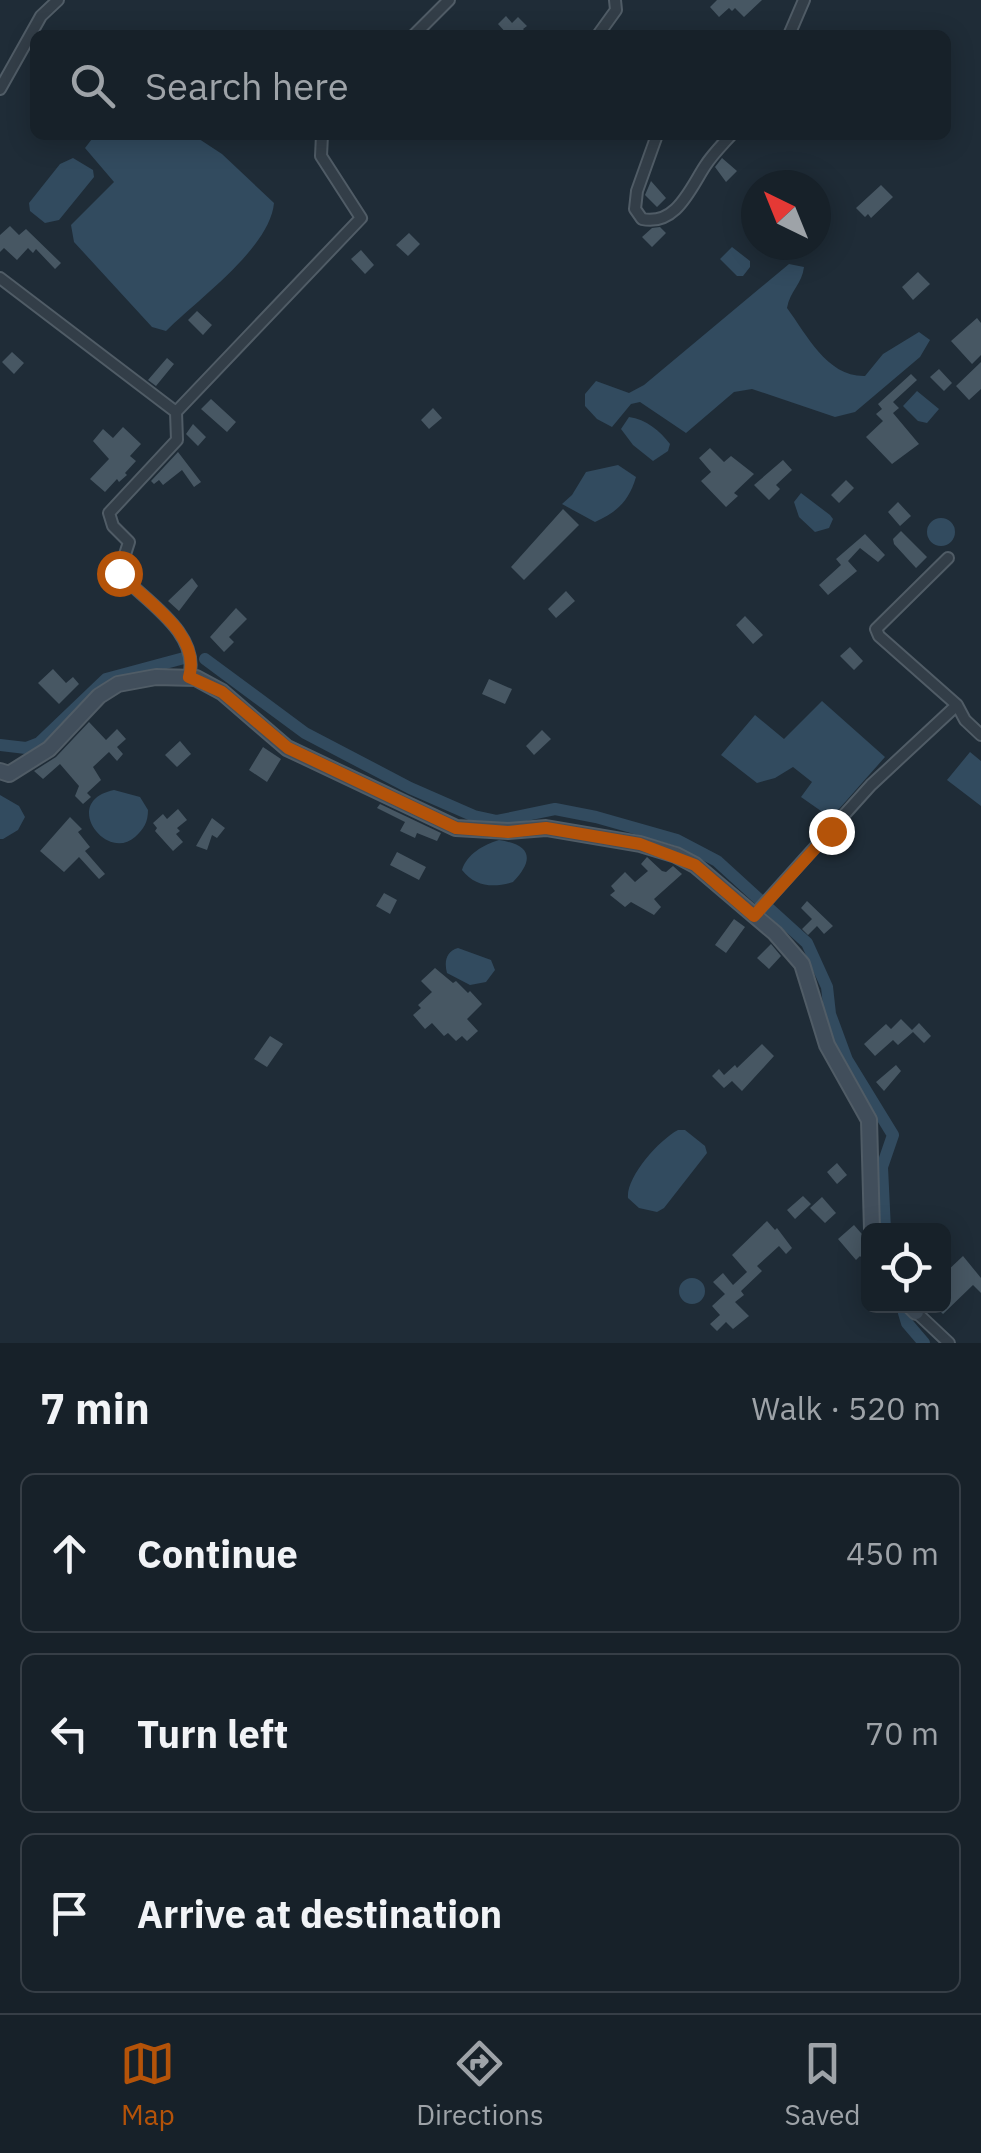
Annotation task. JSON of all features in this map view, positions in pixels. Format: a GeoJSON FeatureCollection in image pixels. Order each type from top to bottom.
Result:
{"type":"FeatureCollection","features":[{"type":"Feature","properties":{"kind":"street"},"geometry":{"type":"LineString","coordinates":[[33,30],[58,0]]}},
{"type":"Feature","properties":{"kind":"street"},"geometry":{"type":"LineString","coordinates":[[419,30],[449,0]]}},
{"type":"Feature","properties":{"kind":"street"},"geometry":{"type":"LineString","coordinates":[[602,30],[616,10],[615,0]]}},
{"type":"Feature","properties":{"kind":"street"},"geometry":{"type":"LineString","coordinates":[[791,30],[804,0]]}},
{"type":"Feature","properties":{"kind":"street"},"geometry":{"type":"LineString","coordinates":[[0,90],[30,36]]}},
{"type":"Feature","properties":{"kind":"street"},"geometry":{"type":"LineString","coordinates":[[189,677],[192,656],[186,641],[119,573],[129,542],[113,526],[109,513],[177,440],[176,412],[360,218],[322,156],[322,140]]}},
{"type":"Feature","properties":{"kind":"street"},"geometry":{"type":"LineString","coordinates":[[654,140],[635,208],[642,218],[653,221],[664,218],[681,204],[727,140]]}},
{"type":"Feature","properties":{"kind":"street"},"geometry":{"type":"LineString","coordinates":[[0,278],[176,412]]}},
{"type":"Feature","properties":{"kind":"street"},"geometry":{"type":"LineString","coordinates":[[948,558],[876,629],[879,636],[957,705],[965,720],[981,735]]}},
{"type":"Feature","properties":{"kind":"street"},"geometry":{"type":"LineString","coordinates":[[0,771],[8,774],[32,762],[99,696],[118,684],[156,677],[189,677],[222,692],[288,748],[456,828],[498,832],[546,828],[640,844],[695,865],[775,932],[802,964],[827,1045],[869,1120],[872,1223]]}},
{"type":"Feature","properties":{"kind":"street"},"geometry":{"type":"LineString","coordinates":[[754,916],[871,784],[957,705]]}},
{"type":"Feature","properties":{"kind":"street"},"geometry":{"type":"LineString","coordinates":[[917,1313],[948,1343]]}},
{"type":"Feature","properties":{"kind":"water"},"geometry":{"type":"Polygon","coordinates":[[[91,140],[201,140],[222,154],[274,203],[270,220],[247,255],[166,331],[152,327],[74,242],[71,225],[114,182],[85,148],[91,140]]]}},
{"type":"Feature","properties":{"kind":"water"},"geometry":{"type":"Polygon","coordinates":[[[73,158],[93,170],[94,177],[59,220],[45,223],[30,211],[29,203],[60,164],[73,158]]]}},
{"type":"Feature","properties":{"kind":"water"},"geometry":{"type":"Polygon","coordinates":[[[732,247],[741,254],[741,260],[750,261],[750,267],[743,276],[737,276],[720,259],[732,247]]]}},
{"type":"Feature","properties":{"kind":"water"},"geometry":{"type":"Polygon","coordinates":[[[789,264],[804,267],[787,308],[819,353],[840,370],[865,376],[883,354],[919,332],[930,340],[920,357],[855,412],[835,417],[752,389],[734,392],[686,433],[640,402],[631,404],[612,427],[585,406],[585,394],[596,381],[629,393],[644,385],[789,264]]]}},
{"type":"Feature","properties":{"kind":"water"},"geometry":{"type":"Polygon","coordinates":[[[917,391],[939,409],[927,423],[918,421],[903,406],[917,391]]]}},
{"type":"Feature","properties":{"kind":"water"},"geometry":{"type":"Polygon","coordinates":[[[629,417],[657,430],[670,444],[668,451],[653,461],[633,445],[621,429],[629,417]]]}},
{"type":"Feature","properties":{"kind":"water"},"geometry":{"type":"Polygon","coordinates":[[[618,465],[636,477],[626,499],[610,514],[595,522],[562,504],[586,472],[618,465]]]}},
{"type":"Feature","properties":{"kind":"water"},"geometry":{"type":"Polygon","coordinates":[[[801,493],[830,515],[833,519],[829,528],[815,532],[799,517],[794,502],[801,493]]]}},
{"type":"Feature","properties":{"kind":"water"},"geometry":{"type":"Polygon","coordinates":[[[941,518],[951,522],[955,532],[951,542],[941,546],[931,542],[927,532],[931,522],[941,518]]]}},
{"type":"Feature","properties":{"kind":"water"},"geometry":{"type":"Polygon","coordinates":[[[822,701],[885,757],[831,818],[801,797],[812,782],[793,767],[757,783],[721,755],[755,715],[784,739],[822,701]]]}},
{"type":"Feature","properties":{"kind":"water"},"geometry":{"type":"Polygon","coordinates":[[[970,752],[981,761],[981,806],[947,780],[970,752]]]}},
{"type":"Feature","properties":{"kind":"water"},"geometry":{"type":"Polygon","coordinates":[[[114,790],[140,797],[148,810],[143,828],[124,843],[101,836],[89,817],[90,806],[98,796],[114,790]]]}},
{"type":"Feature","properties":{"kind":"water"},"geometry":{"type":"Polygon","coordinates":[[[0,795],[19,806],[25,817],[18,830],[3,839],[0,839],[0,795]]]}},
{"type":"Feature","properties":{"kind":"water"},"geometry":{"type":"Polygon","coordinates":[[[499,840],[518,845],[526,854],[525,866],[513,882],[485,885],[467,876],[462,870],[468,859],[499,840]]]}},
{"type":"Feature","properties":{"kind":"water"},"geometry":{"type":"Polygon","coordinates":[[[458,948],[491,960],[495,970],[486,982],[470,985],[447,973],[447,958],[458,948]]]}},
{"type":"Feature","properties":{"kind":"water"},"geometry":{"type":"Polygon","coordinates":[[[678,1130],[685,1130],[705,1146],[707,1153],[664,1208],[657,1212],[639,1208],[628,1198],[632,1180],[653,1150],[678,1130]]]}},
{"type":"Feature","properties":{"kind":"water"},"geometry":{"type":"Polygon","coordinates":[[[692,1278],[701,1282],[705,1291],[701,1300],[692,1304],[683,1300],[679,1291],[683,1282],[692,1278]]]}},
{"type":"Feature","properties":{"kind":"building"},"geometry":{"type":"Polygon","coordinates":[[[717,0],[762,0],[744,17],[735,8],[729,8],[719,17],[710,7],[717,0]]]}},
{"type":"Feature","properties":{"kind":"building"},"geometry":{"type":"Polygon","coordinates":[[[506,16],[512,23],[518,17],[527,26],[524,30],[503,30],[498,24],[506,16]]]}},
{"type":"Feature","properties":{"kind":"building"},"geometry":{"type":"Polygon","coordinates":[[[722,158],[737,171],[726,182],[715,167],[722,158]]]}},
{"type":"Feature","properties":{"kind":"building"},"geometry":{"type":"Polygon","coordinates":[[[651,181],[666,198],[657,207],[645,195],[651,181]]]}},
{"type":"Feature","properties":{"kind":"building"},"geometry":{"type":"Polygon","coordinates":[[[881,185],[893,197],[871,218],[868,214],[865,217],[856,208],[881,185]]]}},
{"type":"Feature","properties":{"kind":"building"},"geometry":{"type":"Polygon","coordinates":[[[10,226],[19,235],[26,229],[61,263],[55,269],[36,249],[33,253],[28,248],[17,260],[4,248],[0,252],[0,235],[10,226]]]}},
{"type":"Feature","properties":{"kind":"building"},"geometry":{"type":"Polygon","coordinates":[[[660,227],[666,233],[652,247],[642,237],[652,228],[660,227]]]}},
{"type":"Feature","properties":{"kind":"building"},"geometry":{"type":"Polygon","coordinates":[[[409,233],[420,244],[408,256],[396,245],[409,233]]]}},
{"type":"Feature","properties":{"kind":"building"},"geometry":{"type":"Polygon","coordinates":[[[361,250],[374,265],[365,274],[351,259],[361,250]]]}},
{"type":"Feature","properties":{"kind":"building"},"geometry":{"type":"Polygon","coordinates":[[[918,272],[930,284],[913,300],[902,287],[918,272]]]}},
{"type":"Feature","properties":{"kind":"building"},"geometry":{"type":"Polygon","coordinates":[[[197,311],[212,325],[203,335],[188,320],[197,311]]]}},
{"type":"Feature","properties":{"kind":"building"},"geometry":{"type":"Polygon","coordinates":[[[977,318],[981,323],[981,355],[972,364],[951,341],[977,318]]]}},
{"type":"Feature","properties":{"kind":"building"},"geometry":{"type":"Polygon","coordinates":[[[12,352],[24,363],[14,374],[2,362],[12,352]]]}},
{"type":"Feature","properties":{"kind":"building"},"geometry":{"type":"Polygon","coordinates":[[[167,358],[174,364],[156,386],[148,380],[167,358]]]}},
{"type":"Feature","properties":{"kind":"building"},"geometry":{"type":"Polygon","coordinates":[[[981,362],[981,389],[969,400],[956,386],[981,362]]]}},
{"type":"Feature","properties":{"kind":"building"},"geometry":{"type":"Polygon","coordinates":[[[939,369],[952,383],[944,391],[930,377],[939,369]]]}},
{"type":"Feature","properties":{"kind":"building"},"geometry":{"type":"Polygon","coordinates":[[[911,374],[917,380],[893,402],[899,408],[893,413],[919,444],[892,464],[866,437],[883,421],[876,414],[882,409],[878,404],[911,374]]]}},
{"type":"Feature","properties":{"kind":"building"},"geometry":{"type":"Polygon","coordinates":[[[211,399],[236,422],[227,432],[201,409],[211,399]]]}},
{"type":"Feature","properties":{"kind":"building"},"geometry":{"type":"Polygon","coordinates":[[[433,408],[442,418],[429,429],[421,420],[433,408]]]}},
{"type":"Feature","properties":{"kind":"building"},"geometry":{"type":"Polygon","coordinates":[[[193,424],[206,437],[198,446],[186,434],[193,424]]]}},
{"type":"Feature","properties":{"kind":"building"},"geometry":{"type":"Polygon","coordinates":[[[123,427],[141,444],[130,456],[136,461],[127,475],[105,492],[90,479],[109,459],[93,441],[103,429],[113,438],[123,427]]]}},
{"type":"Feature","properties":{"kind":"building"},"geometry":{"type":"Polygon","coordinates":[[[710,448],[724,462],[731,456],[754,474],[726,507],[701,481],[711,472],[699,458],[710,448]]]}},
{"type":"Feature","properties":{"kind":"building"},"geometry":{"type":"Polygon","coordinates":[[[178,452],[201,482],[194,487],[182,470],[163,485],[159,480],[154,484],[151,481],[178,452]]]}},
{"type":"Feature","properties":{"kind":"building"},"geometry":{"type":"Polygon","coordinates":[[[783,460],[792,470],[776,485],[780,489],[769,500],[754,485],[783,460]]]}},
{"type":"Feature","properties":{"kind":"building"},"geometry":{"type":"Polygon","coordinates":[[[846,480],[854,488],[839,503],[831,495],[846,480]]]}},
{"type":"Feature","properties":{"kind":"building"},"geometry":{"type":"Polygon","coordinates":[[[898,502],[911,516],[900,526],[888,512],[898,502]]]}},
{"type":"Feature","properties":{"kind":"building"},"geometry":{"type":"Polygon","coordinates":[[[563,509],[579,525],[524,580],[511,567],[563,509]]]}},
{"type":"Feature","properties":{"kind":"building"},"geometry":{"type":"Polygon","coordinates":[[[901,531],[927,557],[916,568],[894,544],[893,539],[901,531]]]}},
{"type":"Feature","properties":{"kind":"building"},"geometry":{"type":"Polygon","coordinates":[[[865,534],[885,555],[878,562],[860,548],[848,561],[857,571],[828,595],[819,585],[841,565],[836,559],[865,534]]]}},
{"type":"Feature","properties":{"kind":"building"},"geometry":{"type":"Polygon","coordinates":[[[192,578],[198,586],[179,611],[168,601],[192,578]]]}},
{"type":"Feature","properties":{"kind":"building"},"geometry":{"type":"Polygon","coordinates":[[[566,591],[575,601],[556,618],[548,609],[566,591]]]}},
{"type":"Feature","properties":{"kind":"building"},"geometry":{"type":"Polygon","coordinates":[[[236,608],[247,619],[229,637],[234,642],[224,652],[210,637],[236,608]]]}},
{"type":"Feature","properties":{"kind":"building"},"geometry":{"type":"Polygon","coordinates":[[[745,616],[763,635],[753,644],[736,625],[745,616]]]}},
{"type":"Feature","properties":{"kind":"building"},"geometry":{"type":"Polygon","coordinates":[[[850,647],[863,661],[854,670],[840,656],[850,647]]]}},
{"type":"Feature","properties":{"kind":"building"},"geometry":{"type":"Polygon","coordinates":[[[53,669],[66,683],[73,677],[79,684],[59,704],[38,683],[53,669]]]}},
{"type":"Feature","properties":{"kind":"building"},"geometry":{"type":"Polygon","coordinates":[[[489,679],[512,689],[505,704],[482,694],[489,679]]]}},
{"type":"Feature","properties":{"kind":"building"},"geometry":{"type":"Polygon","coordinates":[[[89,722],[106,740],[117,729],[126,739],[117,747],[123,754],[117,761],[109,752],[93,767],[101,780],[87,793],[91,797],[83,804],[75,796],[79,786],[60,764],[43,779],[34,771],[56,757],[89,722]]]}},
{"type":"Feature","properties":{"kind":"building"},"geometry":{"type":"Polygon","coordinates":[[[542,730],[551,739],[534,755],[526,746],[542,730]]]}},
{"type":"Feature","properties":{"kind":"building"},"geometry":{"type":"Polygon","coordinates":[[[180,741],[191,754],[177,767],[165,755],[180,741]]]}},
{"type":"Feature","properties":{"kind":"building"},"geometry":{"type":"Polygon","coordinates":[[[263,747],[281,759],[267,782],[249,770],[263,747]]]}},
{"type":"Feature","properties":{"kind":"building"},"geometry":{"type":"Polygon","coordinates":[[[380,804],[441,833],[437,841],[400,831],[405,822],[377,808],[380,804]]]}},
{"type":"Feature","properties":{"kind":"building"},"geometry":{"type":"Polygon","coordinates":[[[178,809],[187,820],[177,828],[180,831],[176,834],[183,842],[173,851],[155,831],[153,823],[163,814],[167,819],[178,809]]]}},
{"type":"Feature","properties":{"kind":"building"},"geometry":{"type":"Polygon","coordinates":[[[70,817],[82,829],[78,832],[90,847],[85,851],[105,874],[99,879],[79,857],[64,872],[40,851],[70,817]]]}},
{"type":"Feature","properties":{"kind":"building"},"geometry":{"type":"Polygon","coordinates":[[[212,818],[225,828],[217,838],[212,835],[207,850],[196,846],[212,818]]]}},
{"type":"Feature","properties":{"kind":"building"},"geometry":{"type":"Polygon","coordinates":[[[397,852],[426,867],[419,880],[390,865],[397,852]]]}},
{"type":"Feature","properties":{"kind":"building"},"geometry":{"type":"Polygon","coordinates":[[[647,857],[662,871],[673,866],[682,874],[654,899],[661,907],[654,915],[631,902],[625,907],[610,895],[615,891],[611,886],[625,872],[635,882],[648,871],[641,864],[647,857]]]}},
{"type":"Feature","properties":{"kind":"building"},"geometry":{"type":"Polygon","coordinates":[[[384,893],[397,900],[390,914],[376,906],[384,893]]]}},
{"type":"Feature","properties":{"kind":"building"},"geometry":{"type":"Polygon","coordinates":[[[807,901],[833,926],[824,934],[817,926],[808,935],[802,929],[812,919],[801,908],[807,901]]]}},
{"type":"Feature","properties":{"kind":"building"},"geometry":{"type":"Polygon","coordinates":[[[734,919],[745,927],[726,953],[715,945],[734,919]]]}},
{"type":"Feature","properties":{"kind":"building"},"geometry":{"type":"Polygon","coordinates":[[[771,944],[781,956],[769,969],[757,958],[771,944]]]}},
{"type":"Feature","properties":{"kind":"building"},"geometry":{"type":"Polygon","coordinates":[[[435,968],[470,991],[482,1004],[467,1019],[478,1031],[467,1041],[462,1036],[456,1041],[448,1033],[444,1036],[432,1023],[425,1029],[413,1015],[432,992],[421,981],[435,968]]]}},
{"type":"Feature","properties":{"kind":"building"},"geometry":{"type":"Polygon","coordinates":[[[901,1019],[912,1030],[919,1023],[931,1036],[924,1043],[913,1032],[898,1045],[893,1040],[875,1056],[864,1044],[886,1024],[891,1029],[901,1019]]]}},
{"type":"Feature","properties":{"kind":"building"},"geometry":{"type":"Polygon","coordinates":[[[270,1036],[283,1044],[267,1067],[254,1059],[270,1036]]]}},
{"type":"Feature","properties":{"kind":"building"},"geometry":{"type":"Polygon","coordinates":[[[762,1044],[774,1056],[742,1091],[732,1081],[724,1088],[712,1076],[719,1069],[724,1075],[735,1065],[737,1068],[762,1044]]]}},
{"type":"Feature","properties":{"kind":"building"},"geometry":{"type":"Polygon","coordinates":[[[896,1065],[901,1071],[884,1091],[876,1082],[896,1065]]]}},
{"type":"Feature","properties":{"kind":"building"},"geometry":{"type":"Polygon","coordinates":[[[837,1163],[847,1175],[837,1184],[827,1172],[837,1163]]]}},
{"type":"Feature","properties":{"kind":"building"},"geometry":{"type":"Polygon","coordinates":[[[803,1196],[811,1204],[795,1219],[787,1210],[803,1196]]]}},
{"type":"Feature","properties":{"kind":"building"},"geometry":{"type":"Polygon","coordinates":[[[822,1197],[836,1213],[825,1223],[810,1208],[822,1197]]]}},
{"type":"Feature","properties":{"kind":"building"},"geometry":{"type":"Polygon","coordinates":[[[767,1221],[792,1248],[786,1254],[779,1246],[757,1266],[762,1271],[735,1302],[749,1316],[733,1329],[726,1322],[717,1331],[710,1324],[720,1315],[712,1306],[725,1294],[713,1282],[723,1273],[733,1285],[747,1272],[732,1255],[767,1221]]]}},
{"type":"Feature","properties":{"kind":"building"},"geometry":{"type":"Polygon","coordinates":[[[854,1225],[861,1233],[861,1257],[856,1260],[838,1239],[854,1225]]]}},
{"type":"Feature","properties":{"kind":"building"},"geometry":{"type":"Polygon","coordinates":[[[963,1256],[981,1278],[981,1293],[973,1285],[951,1306],[951,1267],[963,1256]]]}},
{"type":"Feature","properties":{"kind":"waterway"},"geometry":{"type":"LineString","coordinates":[[0,745],[26,748],[39,743],[106,679],[184,658]]}},
{"type":"Feature","properties":{"kind":"waterway"},"geometry":{"type":"LineString","coordinates":[[205,659],[305,733],[410,788],[474,816],[497,821],[555,809],[677,840],[717,861],[807,943],[827,987],[830,1014],[847,1060],[893,1135],[882,1167],[885,1223]]}},
{"type":"Feature","properties":{"kind":"waterway"},"geometry":{"type":"LineString","coordinates":[[904,1313],[907,1323],[924,1343]]}},
{"type":"Feature","properties":{"kind":"route"},"geometry":{"type":"LineString","coordinates":[[119,573],[186,641],[192,656],[189,677],[222,692],[288,748],[456,828],[508,832],[546,828],[640,844],[695,865],[754,916],[831,831]]}}]}
